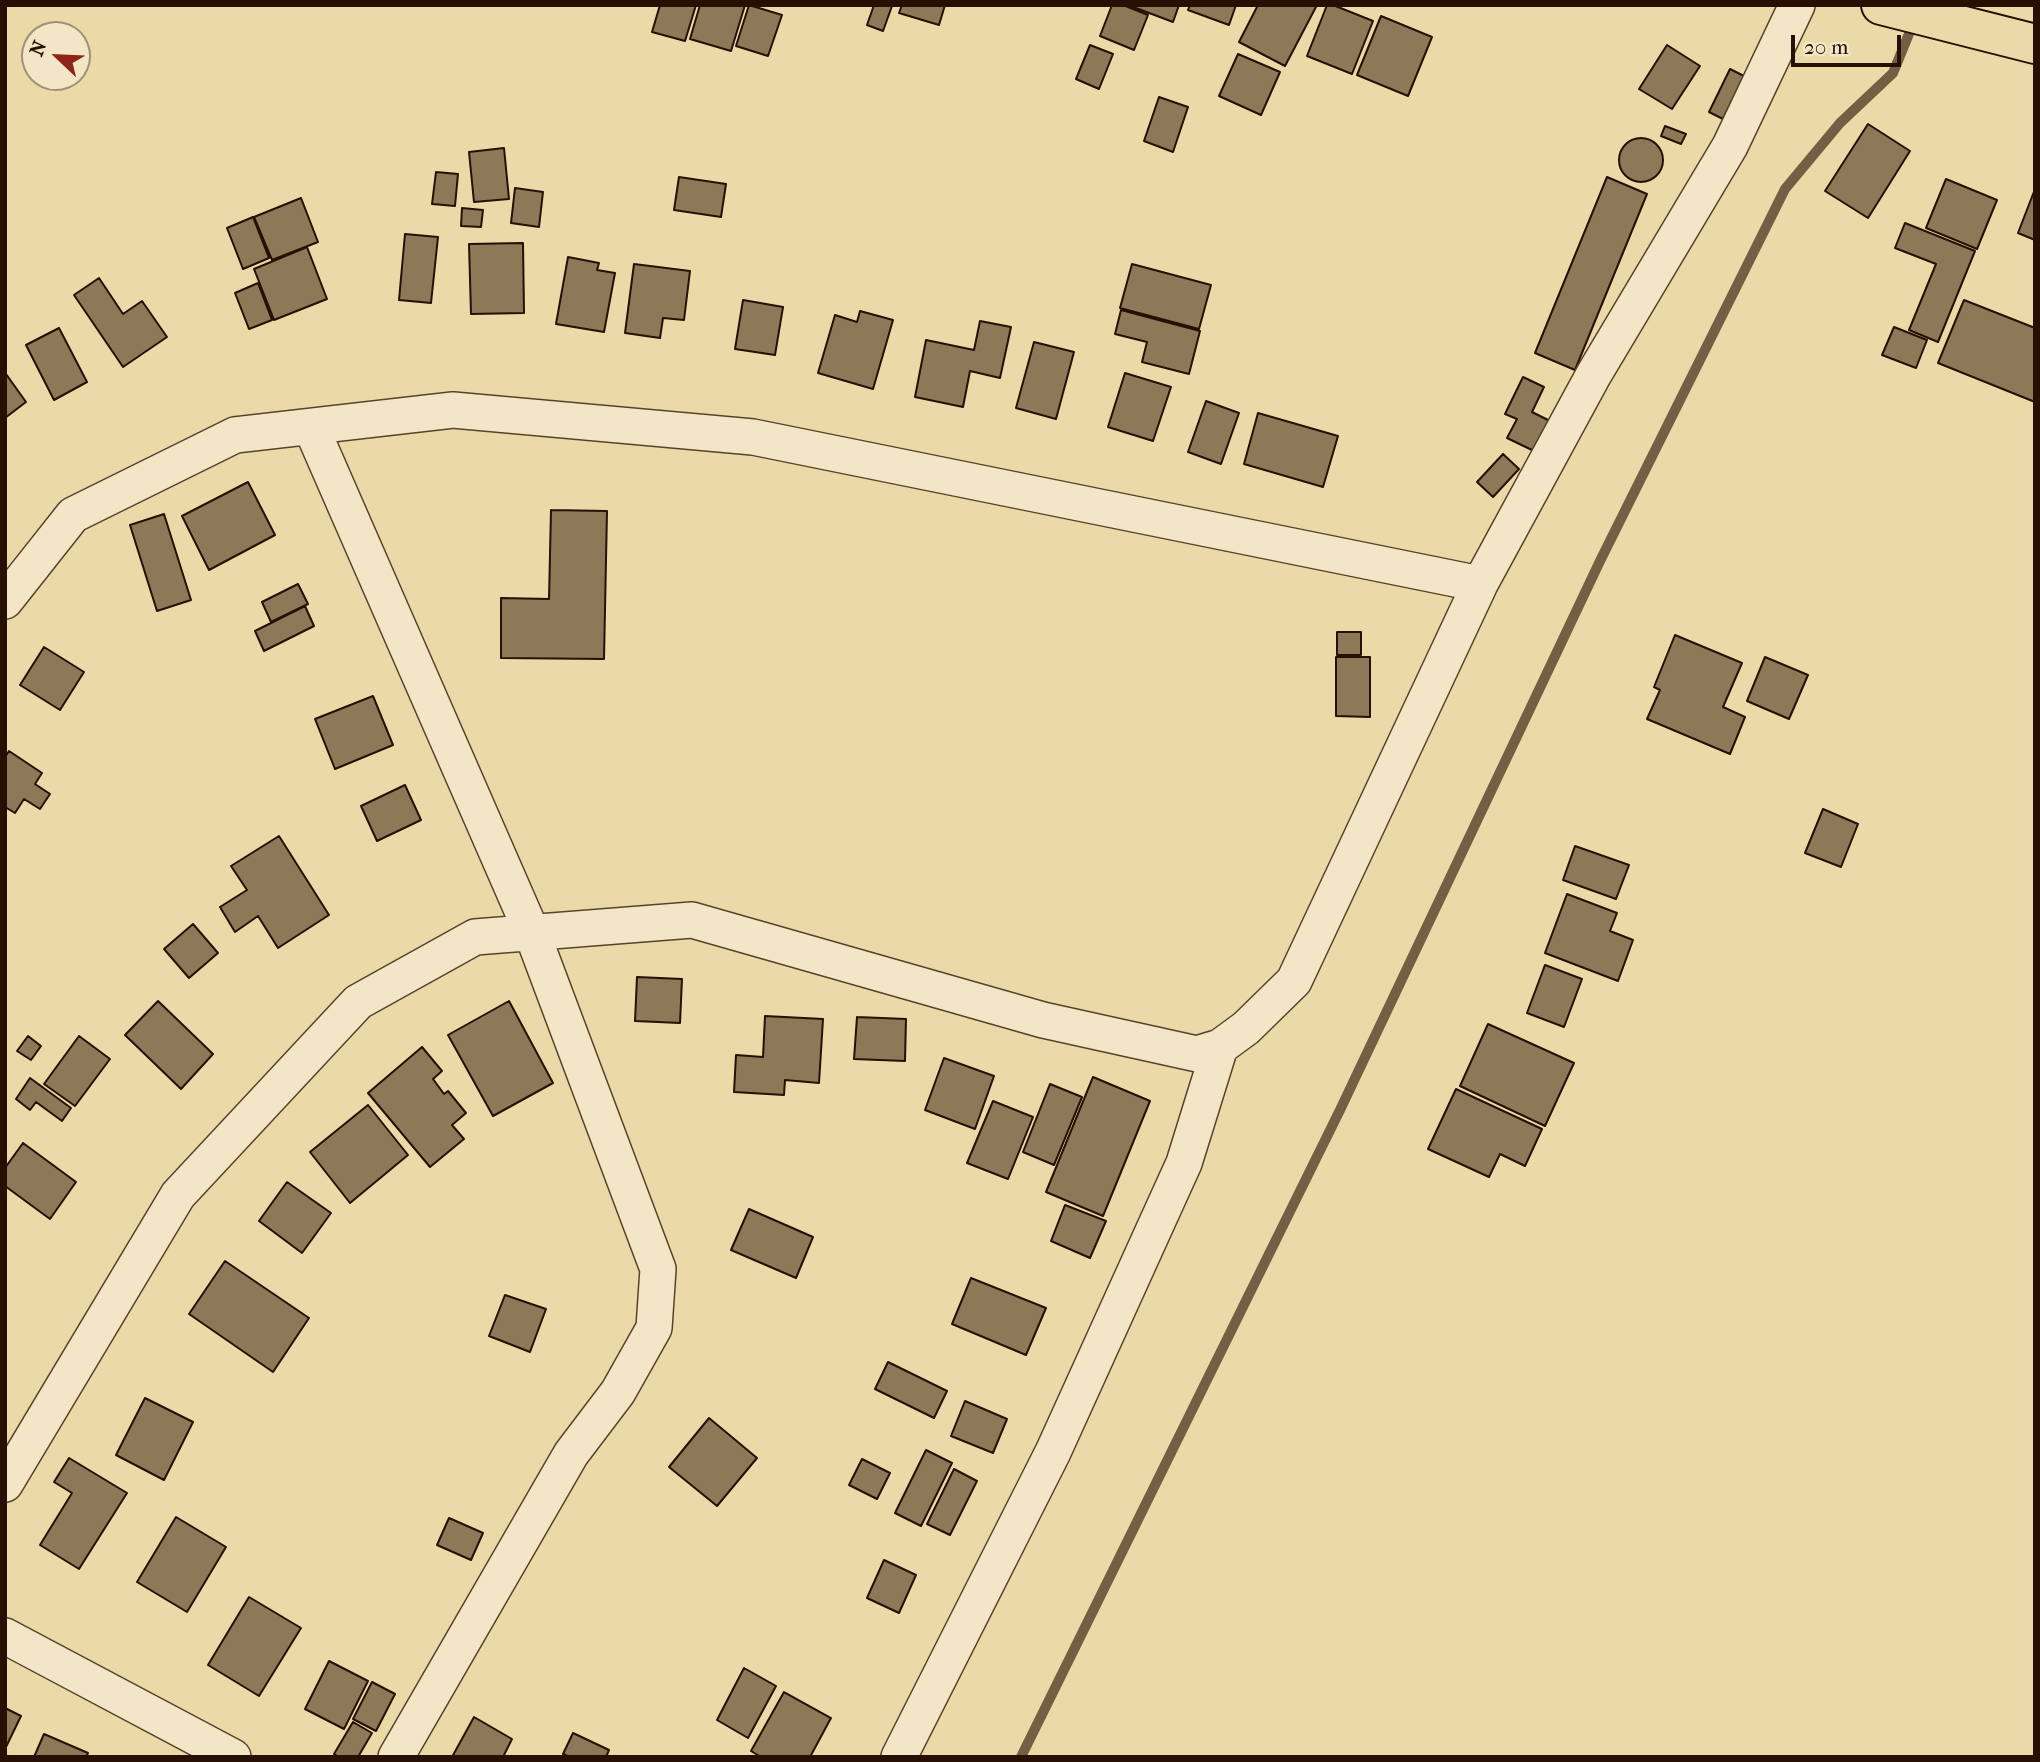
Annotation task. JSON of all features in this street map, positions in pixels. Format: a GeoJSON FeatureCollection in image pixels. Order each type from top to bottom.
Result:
{"type":"FeatureCollection","features":[{"type":"Feature","properties":{"kind":"main road"},"geometry":{"type":"LineString","coordinates":[[1881,5],[1953,16],[2035,44]]}},
{"type":"Feature","properties":{"kind":"street"},"geometry":{"type":"LineString","coordinates":[[5,1484],[178,1195],[358,1002],[475,937],[692,920],[1044,1020],[1197,1054],[1220,1047],[1246,1028],[1294,981],[1480,584],[1594,374],[1730,146],[1797,5]]}},
{"type":"Feature","properties":{"kind":"street"},"geometry":{"type":"LineString","coordinates":[[5,601],[73,515],[235,435],[453,410],[753,437],[1480,584]]}},
{"type":"Feature","properties":{"kind":"street"},"geometry":{"type":"LineString","coordinates":[[312,427],[532,933],[658,1269],[654,1328],[618,1392],[571,1454],[396,1757]]}},
{"type":"Feature","properties":{"kind":"street"},"geometry":{"type":"LineString","coordinates":[[899,1757],[1053,1452],[1184,1163],[1220,1047]]}},
{"type":"Feature","properties":{"kind":"street"},"geometry":{"type":"LineString","coordinates":[[5,1636],[233,1757]]}},
{"type":"Feature","properties":{"kind":"building"},"geometry":{"type":"Polygon","coordinates":[[[660,5],[696,5],[685,41],[652,32],[660,5]]]}},
{"type":"Feature","properties":{"kind":"building"},"geometry":{"type":"Polygon","coordinates":[[[700,5],[745,5],[731,51],[690,39],[700,5]]]}},
{"type":"Feature","properties":{"kind":"building"},"geometry":{"type":"Polygon","coordinates":[[[749,5],[782,15],[768,56],[736,46],[749,5]]]}},
{"type":"Feature","properties":{"kind":"building"},"geometry":{"type":"Polygon","coordinates":[[[874,5],[892,6],[883,31],[867,25],[874,5]]]}},
{"type":"Feature","properties":{"kind":"building"},"geometry":{"type":"Polygon","coordinates":[[[902,5],[945,5],[939,25],[899,13],[902,5]]]}},
{"type":"Feature","properties":{"kind":"building"},"geometry":{"type":"Polygon","coordinates":[[[1112,5],[1123,5],[1148,15],[1134,50],[1100,36],[1112,5]]]}},
{"type":"Feature","properties":{"kind":"building"},"geometry":{"type":"Polygon","coordinates":[[[1128,5],[1179,5],[1173,22],[1128,5]]]}},
{"type":"Feature","properties":{"kind":"building"},"geometry":{"type":"Polygon","coordinates":[[[1190,5],[1236,5],[1229,25],[1188,10],[1190,5]]]}},
{"type":"Feature","properties":{"kind":"building"},"geometry":{"type":"Polygon","coordinates":[[[1258,5],[1317,5],[1285,66],[1239,42],[1258,5]]]}},
{"type":"Feature","properties":{"kind":"building"},"geometry":{"type":"Polygon","coordinates":[[[1327,5],[1373,21],[1352,74],[1307,56],[1327,5]]]}},
{"type":"Feature","properties":{"kind":"building"},"geometry":{"type":"Polygon","coordinates":[[[1381,16],[1432,37],[1408,96],[1357,75],[1381,16]]]}},
{"type":"Feature","properties":{"kind":"building"},"geometry":{"type":"Polygon","coordinates":[[[1090,45],[1113,54],[1099,89],[1076,79],[1090,45]]]}},
{"type":"Feature","properties":{"kind":"building"},"geometry":{"type":"Polygon","coordinates":[[[1667,45],[1700,66],[1672,109],[1639,89],[1667,45]]]}},
{"type":"Feature","properties":{"kind":"building"},"geometry":{"type":"Polygon","coordinates":[[[1238,54],[1280,72],[1261,115],[1219,96],[1238,54]]]}},
{"type":"Feature","properties":{"kind":"building"},"geometry":{"type":"Polygon","coordinates":[[[1730,69],[1744,76],[1723,119],[1709,112],[1730,69]]]}},
{"type":"Feature","properties":{"kind":"building"},"geometry":{"type":"Polygon","coordinates":[[[1159,97],[1188,107],[1173,152],[1144,141],[1159,97]]]}},
{"type":"Feature","properties":{"kind":"building"},"geometry":{"type":"Polygon","coordinates":[[[1868,124],[1910,151],[1868,218],[1825,191],[1868,124]]]}},
{"type":"Feature","properties":{"kind":"building"},"geometry":{"type":"Polygon","coordinates":[[[1665,126],[1686,134],[1681,144],[1661,136],[1665,126]]]}},
{"type":"Feature","properties":{"kind":"building"},"geometry":{"type":"Polygon","coordinates":[[[1641,138],[1656,145],[1663,160],[1656,175],[1641,182],[1626,175],[1619,160],[1626,145],[1641,138]]]}},
{"type":"Feature","properties":{"kind":"building"},"geometry":{"type":"Polygon","coordinates":[[[504,148],[509,199],[474,202],[469,152],[504,148]]]}},
{"type":"Feature","properties":{"kind":"building"},"geometry":{"type":"Polygon","coordinates":[[[436,172],[458,174],[455,206],[432,204],[436,172]]]}},
{"type":"Feature","properties":{"kind":"building"},"geometry":{"type":"Polygon","coordinates":[[[679,177],[726,184],[721,217],[674,210],[679,177]]]}},
{"type":"Feature","properties":{"kind":"building"},"geometry":{"type":"Polygon","coordinates":[[[1607,177],[1647,194],[1575,370],[1535,353],[1607,177]]]}},
{"type":"Feature","properties":{"kind":"building"},"geometry":{"type":"Polygon","coordinates":[[[1946,179],[1997,200],[1977,249],[1926,228],[1946,179]]]}},
{"type":"Feature","properties":{"kind":"building"},"geometry":{"type":"Polygon","coordinates":[[[515,188],[543,192],[539,227],[511,223],[515,188]]]}},
{"type":"Feature","properties":{"kind":"building"},"geometry":{"type":"Polygon","coordinates":[[[2035,189],[2035,240],[2018,233],[2035,189]]]}},
{"type":"Feature","properties":{"kind":"building"},"geometry":{"type":"Polygon","coordinates":[[[301,198],[318,242],[272,260],[254,217],[301,198]]]}},
{"type":"Feature","properties":{"kind":"building"},"geometry":{"type":"Polygon","coordinates":[[[462,208],[483,210],[481,227],[461,226],[462,208]]]}},
{"type":"Feature","properties":{"kind":"building"},"geometry":{"type":"Polygon","coordinates":[[[253,217],[269,258],[243,269],[227,228],[253,217]]]}},
{"type":"Feature","properties":{"kind":"building"},"geometry":{"type":"Polygon","coordinates":[[[1905,223],[1975,251],[1938,342],[1909,330],[1936,264],[1895,248],[1905,223]]]}},
{"type":"Feature","properties":{"kind":"building"},"geometry":{"type":"Polygon","coordinates":[[[405,234],[438,237],[431,303],[399,300],[405,234]]]}},
{"type":"Feature","properties":{"kind":"building"},"geometry":{"type":"Polygon","coordinates":[[[523,243],[524,313],[471,314],[469,244],[523,243]]]}},
{"type":"Feature","properties":{"kind":"building"},"geometry":{"type":"Polygon","coordinates":[[[307,247],[327,299],[274,320],[254,269],[307,247]]]}},
{"type":"Feature","properties":{"kind":"building"},"geometry":{"type":"Polygon","coordinates":[[[568,257],[599,263],[597,270],[615,273],[604,332],[556,324],[568,257]]]}},
{"type":"Feature","properties":{"kind":"building"},"geometry":{"type":"Polygon","coordinates":[[[634,264],[690,271],[684,320],[663,318],[660,338],[625,333],[634,264]]]}},
{"type":"Feature","properties":{"kind":"building"},"geometry":{"type":"Polygon","coordinates":[[[1132,264],[1211,285],[1199,329],[1120,308],[1132,264]]]}},
{"type":"Feature","properties":{"kind":"building"},"geometry":{"type":"Polygon","coordinates":[[[99,278],[123,314],[142,301],[167,337],[123,367],[74,295],[99,278]]]}},
{"type":"Feature","properties":{"kind":"building"},"geometry":{"type":"Polygon","coordinates":[[[258,283],[272,320],[249,329],[235,293],[258,283]]]}},
{"type":"Feature","properties":{"kind":"building"},"geometry":{"type":"Polygon","coordinates":[[[743,300],[783,307],[775,355],[735,349],[743,300]]]}},
{"type":"Feature","properties":{"kind":"building"},"geometry":{"type":"Polygon","coordinates":[[[1964,300],[2035,328],[2035,402],[1938,363],[1964,300]]]}},
{"type":"Feature","properties":{"kind":"building"},"geometry":{"type":"Polygon","coordinates":[[[1121,310],[1200,331],[1189,374],[1142,362],[1147,342],[1115,334],[1121,310]]]}},
{"type":"Feature","properties":{"kind":"building"},"geometry":{"type":"Polygon","coordinates":[[[860,311],[893,320],[873,389],[818,373],[835,315],[857,322],[860,311]]]}},
{"type":"Feature","properties":{"kind":"building"},"geometry":{"type":"Polygon","coordinates":[[[980,321],[1011,327],[1000,378],[970,371],[963,407],[915,397],[926,340],[974,350],[980,321]]]}},
{"type":"Feature","properties":{"kind":"building"},"geometry":{"type":"Polygon","coordinates":[[[1894,327],[1927,340],[1916,368],[1882,355],[1894,327]]]}},
{"type":"Feature","properties":{"kind":"building"},"geometry":{"type":"Polygon","coordinates":[[[59,328],[87,382],[54,400],[26,345],[59,328]]]}},
{"type":"Feature","properties":{"kind":"building"},"geometry":{"type":"Polygon","coordinates":[[[1034,342],[1074,352],[1056,419],[1016,408],[1034,342]]]}},
{"type":"Feature","properties":{"kind":"building"},"geometry":{"type":"Polygon","coordinates":[[[1125,373],[1171,387],[1153,441],[1108,427],[1125,373]]]}},
{"type":"Feature","properties":{"kind":"building"},"geometry":{"type":"Polygon","coordinates":[[[5,375],[26,402],[5,418],[5,375]]]}},
{"type":"Feature","properties":{"kind":"building"},"geometry":{"type":"Polygon","coordinates":[[[1523,377],[1544,387],[1532,412],[1550,421],[1534,451],[1507,438],[1517,419],[1505,414],[1523,377]]]}},
{"type":"Feature","properties":{"kind":"building"},"geometry":{"type":"Polygon","coordinates":[[[1206,401],[1239,413],[1221,464],[1188,452],[1206,401]]]}},
{"type":"Feature","properties":{"kind":"building"},"geometry":{"type":"Polygon","coordinates":[[[1258,413],[1338,436],[1323,487],[1244,464],[1258,413]]]}},
{"type":"Feature","properties":{"kind":"building"},"geometry":{"type":"Polygon","coordinates":[[[1503,454],[1519,469],[1493,497],[1477,482],[1503,454]]]}},
{"type":"Feature","properties":{"kind":"building"},"geometry":{"type":"Polygon","coordinates":[[[248,482],[275,535],[209,570],[182,516],[248,482]]]}},
{"type":"Feature","properties":{"kind":"building"},"geometry":{"type":"Polygon","coordinates":[[[551,510],[607,511],[604,659],[501,658],[501,598],[549,599],[551,510]]]}},
{"type":"Feature","properties":{"kind":"building"},"geometry":{"type":"Polygon","coordinates":[[[164,514],[191,600],[157,611],[130,525],[164,514]]]}},
{"type":"Feature","properties":{"kind":"building"},"geometry":{"type":"Polygon","coordinates":[[[298,584],[308,604],[271,622],[262,602],[298,584]]]}},
{"type":"Feature","properties":{"kind":"building"},"geometry":{"type":"Polygon","coordinates":[[[305,606],[314,626],[264,651],[255,631],[305,606]]]}},
{"type":"Feature","properties":{"kind":"building"},"geometry":{"type":"Polygon","coordinates":[[[1337,632],[1361,632],[1361,655],[1337,655],[1337,632]]]}},
{"type":"Feature","properties":{"kind":"building"},"geometry":{"type":"Polygon","coordinates":[[[1675,635],[1742,663],[1723,707],[1745,717],[1730,754],[1647,719],[1660,690],[1654,687],[1675,635]]]}},
{"type":"Feature","properties":{"kind":"building"},"geometry":{"type":"Polygon","coordinates":[[[44,647],[84,672],[60,710],[20,685],[44,647]]]}},
{"type":"Feature","properties":{"kind":"building"},"geometry":{"type":"Polygon","coordinates":[[[1336,657],[1370,657],[1370,717],[1336,716],[1336,657]]]}},
{"type":"Feature","properties":{"kind":"building"},"geometry":{"type":"Polygon","coordinates":[[[1765,657],[1808,675],[1789,719],[1747,701],[1765,657]]]}},
{"type":"Feature","properties":{"kind":"building"},"geometry":{"type":"Polygon","coordinates":[[[373,696],[393,745],[335,769],[315,719],[373,696]]]}},
{"type":"Feature","properties":{"kind":"building"},"geometry":{"type":"Polygon","coordinates":[[[9,751],[42,773],[35,784],[50,794],[40,809],[24,799],[15,813],[5,807],[5,757],[9,751]]]}},
{"type":"Feature","properties":{"kind":"building"},"geometry":{"type":"Polygon","coordinates":[[[405,785],[421,820],[377,841],[361,806],[405,785]]]}},
{"type":"Feature","properties":{"kind":"building"},"geometry":{"type":"Polygon","coordinates":[[[1823,809],[1858,824],[1841,867],[1805,853],[1823,809]]]}},
{"type":"Feature","properties":{"kind":"building"},"geometry":{"type":"Polygon","coordinates":[[[279,836],[329,915],[278,948],[258,916],[235,932],[220,907],[247,890],[231,866],[279,836]]]}},
{"type":"Feature","properties":{"kind":"building"},"geometry":{"type":"Polygon","coordinates":[[[1575,846],[1629,865],[1616,899],[1563,880],[1575,846]]]}},
{"type":"Feature","properties":{"kind":"building"},"geometry":{"type":"Polygon","coordinates":[[[1567,894],[1617,913],[1610,931],[1633,940],[1618,981],[1545,953],[1567,894]]]}},
{"type":"Feature","properties":{"kind":"building"},"geometry":{"type":"Polygon","coordinates":[[[193,924],[218,953],[189,978],[164,949],[193,924]]]}},
{"type":"Feature","properties":{"kind":"building"},"geometry":{"type":"Polygon","coordinates":[[[1545,965],[1582,979],[1564,1027],[1527,1013],[1545,965]]]}},
{"type":"Feature","properties":{"kind":"building"},"geometry":{"type":"Polygon","coordinates":[[[637,977],[682,979],[680,1023],[635,1021],[637,977]]]}},
{"type":"Feature","properties":{"kind":"building"},"geometry":{"type":"Polygon","coordinates":[[[158,1001],[213,1054],[181,1089],[125,1035],[158,1001]]]}},
{"type":"Feature","properties":{"kind":"building"},"geometry":{"type":"Polygon","coordinates":[[[509,1001],[553,1083],[493,1116],[448,1035],[509,1001]]]}},
{"type":"Feature","properties":{"kind":"building"},"geometry":{"type":"Polygon","coordinates":[[[765,1016],[823,1019],[819,1083],[785,1080],[784,1095],[734,1092],[736,1055],[763,1057],[765,1016]]]}},
{"type":"Feature","properties":{"kind":"building"},"geometry":{"type":"Polygon","coordinates":[[[857,1017],[906,1019],[905,1061],[854,1059],[857,1017]]]}},
{"type":"Feature","properties":{"kind":"building"},"geometry":{"type":"Polygon","coordinates":[[[1488,1024],[1574,1063],[1545,1126],[1460,1086],[1488,1024]]]}},
{"type":"Feature","properties":{"kind":"building"},"geometry":{"type":"Polygon","coordinates":[[[28,1036],[41,1046],[31,1060],[17,1051],[28,1036]]]}},
{"type":"Feature","properties":{"kind":"building"},"geometry":{"type":"Polygon","coordinates":[[[79,1036],[110,1059],[75,1106],[44,1084],[79,1036]]]}},
{"type":"Feature","properties":{"kind":"building"},"geometry":{"type":"Polygon","coordinates":[[[422,1047],[442,1071],[433,1079],[444,1094],[448,1091],[466,1113],[452,1125],[464,1139],[430,1167],[368,1093],[422,1047]]]}},
{"type":"Feature","properties":{"kind":"building"},"geometry":{"type":"Polygon","coordinates":[[[944,1058],[994,1076],[975,1129],[925,1110],[944,1058]]]}},
{"type":"Feature","properties":{"kind":"building"},"geometry":{"type":"Polygon","coordinates":[[[1093,1077],[1150,1101],[1103,1216],[1046,1192],[1093,1077]]]}},
{"type":"Feature","properties":{"kind":"building"},"geometry":{"type":"Polygon","coordinates":[[[30,1078],[71,1108],[62,1121],[36,1102],[30,1110],[16,1099],[30,1078]]]}},
{"type":"Feature","properties":{"kind":"building"},"geometry":{"type":"Polygon","coordinates":[[[1050,1084],[1082,1097],[1054,1165],[1023,1152],[1050,1084]]]}},
{"type":"Feature","properties":{"kind":"building"},"geometry":{"type":"Polygon","coordinates":[[[1456,1089],[1542,1129],[1525,1166],[1500,1154],[1489,1177],[1428,1149],[1456,1089]]]}},
{"type":"Feature","properties":{"kind":"building"},"geometry":{"type":"Polygon","coordinates":[[[993,1101],[1033,1117],[1008,1179],[967,1163],[993,1101]]]}},
{"type":"Feature","properties":{"kind":"building"},"geometry":{"type":"Polygon","coordinates":[[[368,1105],[408,1155],[350,1203],[310,1152],[368,1105]]]}},
{"type":"Feature","properties":{"kind":"building"},"geometry":{"type":"Polygon","coordinates":[[[23,1143],[76,1182],[50,1219],[5,1186],[5,1168],[23,1143]]]}},
{"type":"Feature","properties":{"kind":"building"},"geometry":{"type":"Polygon","coordinates":[[[287,1182],[331,1213],[302,1253],[259,1221],[287,1182]]]}},
{"type":"Feature","properties":{"kind":"building"},"geometry":{"type":"Polygon","coordinates":[[[1065,1205],[1106,1221],[1090,1258],[1051,1241],[1065,1205]]]}},
{"type":"Feature","properties":{"kind":"building"},"geometry":{"type":"Polygon","coordinates":[[[749,1209],[813,1237],[796,1278],[731,1250],[749,1209]]]}},
{"type":"Feature","properties":{"kind":"building"},"geometry":{"type":"Polygon","coordinates":[[[225,1261],[309,1318],[273,1372],[189,1314],[225,1261]]]}},
{"type":"Feature","properties":{"kind":"building"},"geometry":{"type":"Polygon","coordinates":[[[971,1278],[1046,1308],[1026,1355],[952,1324],[971,1278]]]}},
{"type":"Feature","properties":{"kind":"building"},"geometry":{"type":"Polygon","coordinates":[[[505,1295],[546,1309],[530,1352],[489,1336],[505,1295]]]}},
{"type":"Feature","properties":{"kind":"building"},"geometry":{"type":"Polygon","coordinates":[[[888,1362],[947,1391],[934,1418],[875,1389],[888,1362]]]}},
{"type":"Feature","properties":{"kind":"building"},"geometry":{"type":"Polygon","coordinates":[[[145,1398],[193,1422],[164,1480],[116,1455],[145,1398]]]}},
{"type":"Feature","properties":{"kind":"building"},"geometry":{"type":"Polygon","coordinates":[[[965,1401],[1007,1419],[993,1453],[951,1436],[965,1401]]]}},
{"type":"Feature","properties":{"kind":"building"},"geometry":{"type":"Polygon","coordinates":[[[709,1418],[757,1458],[717,1506],[669,1467],[709,1418]]]}},
{"type":"Feature","properties":{"kind":"building"},"geometry":{"type":"Polygon","coordinates":[[[926,1450],[952,1463],[921,1526],[895,1513],[926,1450]]]}},
{"type":"Feature","properties":{"kind":"building"},"geometry":{"type":"Polygon","coordinates":[[[69,1458],[127,1493],[79,1569],[40,1545],[72,1493],[54,1482],[69,1458]]]}},
{"type":"Feature","properties":{"kind":"building"},"geometry":{"type":"Polygon","coordinates":[[[862,1459],[890,1473],[877,1499],[849,1485],[862,1459]]]}},
{"type":"Feature","properties":{"kind":"building"},"geometry":{"type":"Polygon","coordinates":[[[954,1469],[977,1481],[950,1535],[927,1524],[954,1469]]]}},
{"type":"Feature","properties":{"kind":"building"},"geometry":{"type":"Polygon","coordinates":[[[176,1517],[226,1547],[187,1612],[137,1582],[176,1517]]]}},
{"type":"Feature","properties":{"kind":"building"},"geometry":{"type":"Polygon","coordinates":[[[449,1518],[483,1533],[471,1560],[437,1545],[449,1518]]]}},
{"type":"Feature","properties":{"kind":"building"},"geometry":{"type":"Polygon","coordinates":[[[884,1560],[916,1575],[899,1613],[867,1598],[884,1560]]]}},
{"type":"Feature","properties":{"kind":"building"},"geometry":{"type":"Polygon","coordinates":[[[249,1597],[301,1628],[259,1696],[208,1665],[249,1597]]]}},
{"type":"Feature","properties":{"kind":"building"},"geometry":{"type":"Polygon","coordinates":[[[329,1661],[368,1681],[344,1729],[305,1709],[329,1661]]]}},
{"type":"Feature","properties":{"kind":"building"},"geometry":{"type":"Polygon","coordinates":[[[744,1668],[776,1686],[748,1738],[717,1720],[744,1668]]]}},
{"type":"Feature","properties":{"kind":"building"},"geometry":{"type":"Polygon","coordinates":[[[372,1682],[395,1694],[376,1731],[353,1719],[372,1682]]]}},
{"type":"Feature","properties":{"kind":"building"},"geometry":{"type":"Polygon","coordinates":[[[784,1692],[831,1718],[810,1757],[761,1757],[751,1751],[784,1692]]]}},
{"type":"Feature","properties":{"kind":"building"},"geometry":{"type":"Polygon","coordinates":[[[5,1708],[21,1716],[5,1749],[5,1708]]]}},
{"type":"Feature","properties":{"kind":"building"},"geometry":{"type":"Polygon","coordinates":[[[474,1717],[512,1739],[503,1757],[452,1757],[474,1717]]]}},
{"type":"Feature","properties":{"kind":"building"},"geometry":{"type":"Polygon","coordinates":[[[353,1722],[372,1733],[358,1757],[339,1757],[334,1754],[353,1722]]]}},
{"type":"Feature","properties":{"kind":"building"},"geometry":{"type":"Polygon","coordinates":[[[573,1733],[609,1750],[606,1757],[570,1757],[563,1754],[573,1733]]]}},
{"type":"Feature","properties":{"kind":"building"},"geometry":{"type":"Polygon","coordinates":[[[44,1734],[88,1753],[86,1757],[34,1757],[44,1734]]]}},
{"type":"Feature","properties":{"kind":"waterway"},"geometry":{"type":"LineString","coordinates":[[1021,1757],[1340,1110],[1600,561],[1785,189],[1840,123],[1893,73],[1915,19]]}}]}
